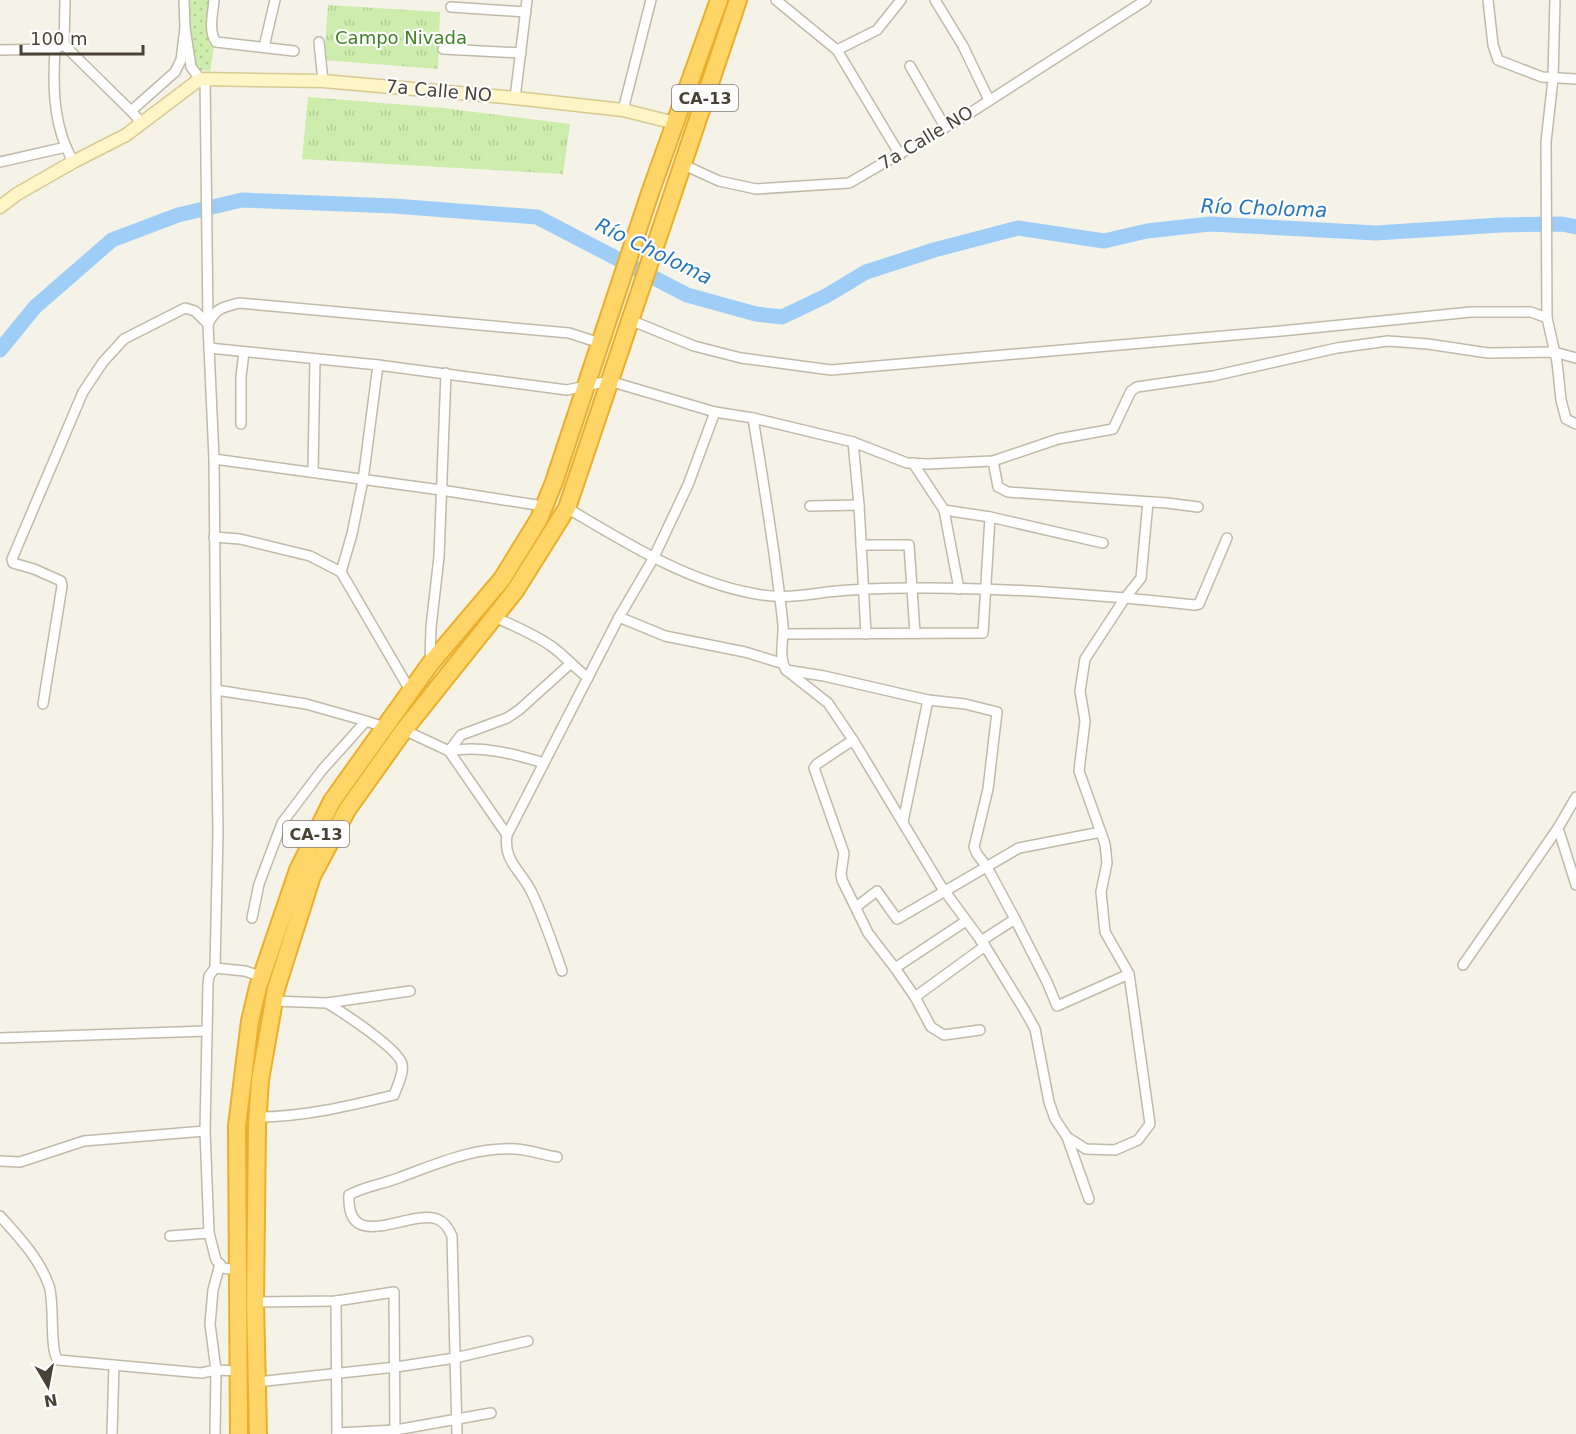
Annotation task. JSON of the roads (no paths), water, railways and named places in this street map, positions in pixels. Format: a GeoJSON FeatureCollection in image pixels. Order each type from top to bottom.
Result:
{"type":"FeatureCollection","features":[{"type":"Feature","properties":{"kind":"highway","name":"CA-13"},"geometry":{"type":"LineString","coordinates":[[239,1434],[237,1126],[250,1022],[262,977],[298,870],[332,801],[430,664],[502,579],[539,519],[554,482],[651,190],[718,0]]}},
{"type":"Feature","properties":{"kind":"highway","name":"CA-13"},"geometry":{"type":"LineString","coordinates":[[258,1434],[255,1302],[260,1080],[273,1001],[312,876],[347,810],[404,730],[515,591],[567,508],[738,0]]}},
{"type":"Feature","properties":{"kind":"street"},"geometry":{"type":"LineString","coordinates":[[65,0],[53,81],[59,130],[73,162]]}},
{"type":"Feature","properties":{"kind":"street"},"geometry":{"type":"LineString","coordinates":[[184,0],[190,67],[203,78],[206,93],[208,324],[214,459],[218,833],[215,968],[209,976],[207,1031],[205,1131],[209,1233],[216,1260],[223,1268],[237,1270]]}},
{"type":"Feature","properties":{"kind":"street"},"geometry":{"type":"LineString","coordinates":[[214,0],[213,39],[216,42],[294,51]]}},
{"type":"Feature","properties":{"kind":"street"},"geometry":{"type":"LineString","coordinates":[[264,46],[275,0]]}},
{"type":"Feature","properties":{"kind":"street"},"geometry":{"type":"LineString","coordinates":[[515,98],[527,0]]}},
{"type":"Feature","properties":{"kind":"street"},"geometry":{"type":"LineString","coordinates":[[623,110],[651,0]]}},
{"type":"Feature","properties":{"kind":"street"},"geometry":{"type":"LineString","coordinates":[[776,0],[837,50],[900,154]]}},
{"type":"Feature","properties":{"kind":"street"},"geometry":{"type":"LineString","coordinates":[[837,50],[877,30],[902,0]]}},
{"type":"Feature","properties":{"kind":"street"},"geometry":{"type":"LineString","coordinates":[[935,0],[963,46],[989,100]]}},
{"type":"Feature","properties":{"kind":"street","name":"7a Calle NO"},"geometry":{"type":"LineString","coordinates":[[684,165],[719,181],[756,189],[849,183],[945,128],[1146,0]]}},
{"type":"Feature","properties":{"kind":"street"},"geometry":{"type":"LineString","coordinates":[[1488,0],[1492,45],[1498,60],[1542,77],[1576,79]]}},
{"type":"Feature","properties":{"kind":"street"},"geometry":{"type":"LineString","coordinates":[[1555,0],[1553,79],[1546,142],[1547,318],[1566,419],[1576,424]]}},
{"type":"Feature","properties":{"kind":"street"},"geometry":{"type":"LineString","coordinates":[[451,7],[526,12]]}},
{"type":"Feature","properties":{"kind":"street"},"geometry":{"type":"LineString","coordinates":[[131,111],[175,72],[181,60],[185,28]]}},
{"type":"Feature","properties":{"kind":"street"},"geometry":{"type":"LineString","coordinates":[[319,42],[323,81]]}},
{"type":"Feature","properties":{"kind":"street"},"geometry":{"type":"LineString","coordinates":[[0,50],[59,47],[142,123]]}},
{"type":"Feature","properties":{"kind":"street"},"geometry":{"type":"LineString","coordinates":[[443,49],[521,53]]}},
{"type":"Feature","properties":{"kind":"street"},"geometry":{"type":"LineString","coordinates":[[910,66],[945,128]]}},
{"type":"Feature","properties":{"kind":"street"},"geometry":{"type":"LineString","coordinates":[[0,207],[17,194],[73,162],[126,135],[203,78]]}},
{"type":"Feature","properties":{"kind":"street","name":"7a Calle NO"},"geometry":{"type":"LineString","coordinates":[[203,78],[323,81],[515,98],[623,110],[675,123]]}},
{"type":"Feature","properties":{"kind":"street"},"geometry":{"type":"LineString","coordinates":[[0,162],[66,147]]}},
{"type":"Feature","properties":{"kind":"street"},"geometry":{"type":"LineString","coordinates":[[208,324],[214,312],[239,303],[569,333],[600,343]]}},
{"type":"Feature","properties":{"kind":"street"},"geometry":{"type":"LineString","coordinates":[[43,704],[61,581],[13,563],[12,559],[83,392],[124,339],[185,308],[195,311],[208,324]]}},
{"type":"Feature","properties":{"kind":"street"},"geometry":{"type":"LineString","coordinates":[[631,316],[694,346],[762,361],[831,370],[1471,312],[1532,312],[1547,318]]}},
{"type":"Feature","properties":{"kind":"street"},"geometry":{"type":"LineString","coordinates":[[209,348],[378,365],[567,390],[609,381],[715,412],[753,418],[853,442],[913,463],[993,461],[1058,439],[1113,429],[1131,391],[1137,387],[1213,376],[1337,348],[1388,341],[1488,353],[1554,352],[1576,358]]}},
{"type":"Feature","properties":{"kind":"street"},"geometry":{"type":"LineString","coordinates":[[241,423],[241,377],[244,352]]}},
{"type":"Feature","properties":{"kind":"street"},"geometry":{"type":"LineString","coordinates":[[312,472],[315,359]]}},
{"type":"Feature","properties":{"kind":"street"},"geometry":{"type":"LineString","coordinates":[[341,572],[352,534],[363,480],[378,365]]}},
{"type":"Feature","properties":{"kind":"street"},"geometry":{"type":"LineString","coordinates":[[430,664],[438,557],[446,373]]}},
{"type":"Feature","properties":{"kind":"street"},"geometry":{"type":"LineString","coordinates":[[562,971],[531,890],[513,867],[505,846],[507,835],[619,617],[653,559],[688,485],[715,412]]}},
{"type":"Feature","properties":{"kind":"street"},"geometry":{"type":"LineString","coordinates":[[753,418],[780,597],[784,667],[828,703],[945,892],[983,943],[1035,1029],[1048,1102],[1055,1119],[1067,1137],[1089,1199]]}},
{"type":"Feature","properties":{"kind":"street"},"geometry":{"type":"LineString","coordinates":[[853,442],[866,634]]}},
{"type":"Feature","properties":{"kind":"street"},"geometry":{"type":"LineString","coordinates":[[214,459],[543,506]]}},
{"type":"Feature","properties":{"kind":"street"},"geometry":{"type":"LineString","coordinates":[[993,461],[998,487],[1008,492],[1198,507]]}},
{"type":"Feature","properties":{"kind":"street"},"geometry":{"type":"LineString","coordinates":[[913,463],[944,510],[959,589]]}},
{"type":"Feature","properties":{"kind":"street"},"geometry":{"type":"LineString","coordinates":[[1067,1137],[1086,1149],[1115,1150],[1138,1140],[1150,1124],[1129,974],[1104,932],[1101,892],[1107,863],[1105,844],[1079,771],[1085,721],[1080,691],[1086,660],[1125,598],[1141,578],[1148,502]]}},
{"type":"Feature","properties":{"kind":"street"},"geometry":{"type":"LineString","coordinates":[[810,506],[859,506]]}},
{"type":"Feature","properties":{"kind":"street"},"geometry":{"type":"LineString","coordinates":[[567,508],[653,559],[706,580],[751,593],[780,597],[827,592],[914,588],[985,590],[1199,604],[1227,538]]}},
{"type":"Feature","properties":{"kind":"street"},"geometry":{"type":"LineString","coordinates":[[944,510],[990,517],[1103,543]]}},
{"type":"Feature","properties":{"kind":"street"},"geometry":{"type":"LineString","coordinates":[[783,633],[983,633],[990,517]]}},
{"type":"Feature","properties":{"kind":"street"},"geometry":{"type":"LineString","coordinates":[[214,537],[240,539],[310,556],[341,572],[411,692]]}},
{"type":"Feature","properties":{"kind":"street"},"geometry":{"type":"LineString","coordinates":[[861,545],[909,545],[914,588],[915,633]]}},
{"type":"Feature","properties":{"kind":"street"},"geometry":{"type":"LineString","coordinates":[[495,617],[553,647],[588,678]]}},
{"type":"Feature","properties":{"kind":"street"},"geometry":{"type":"LineString","coordinates":[[619,617],[666,636],[745,652],[784,667],[928,700],[965,704],[997,712],[987,789],[974,847],[976,854],[987,867],[1015,919],[1057,1006],[1129,974]]}},
{"type":"Feature","properties":{"kind":"street"},"geometry":{"type":"LineString","coordinates":[[449,751],[461,735],[507,718],[519,710],[570,664]]}},
{"type":"Feature","properties":{"kind":"street"},"geometry":{"type":"LineString","coordinates":[[216,690],[306,704],[384,727]]}},
{"type":"Feature","properties":{"kind":"street"},"geometry":{"type":"LineString","coordinates":[[903,822],[928,700]]}},
{"type":"Feature","properties":{"kind":"street"},"geometry":{"type":"LineString","coordinates":[[252,918],[259,884],[282,823],[322,770],[366,721]]}},
{"type":"Feature","properties":{"kind":"street"},"geometry":{"type":"LineString","coordinates":[[404,730],[449,751],[472,749],[513,754],[544,763]]}},
{"type":"Feature","properties":{"kind":"street"},"geometry":{"type":"LineString","coordinates":[[853,740],[814,768],[844,853],[842,880],[868,933],[895,968],[931,1027],[944,1035],[980,1030]]}},
{"type":"Feature","properties":{"kind":"street"},"geometry":{"type":"LineString","coordinates":[[449,751],[507,835]]}},
{"type":"Feature","properties":{"kind":"street"},"geometry":{"type":"LineString","coordinates":[[1463,965],[1558,828],[1576,797]]}},
{"type":"Feature","properties":{"kind":"street"},"geometry":{"type":"LineString","coordinates":[[1558,828],[1576,885]]}},
{"type":"Feature","properties":{"kind":"street"},"geometry":{"type":"LineString","coordinates":[[856,907],[877,891],[897,919],[1019,848],[1101,832]]}},
{"type":"Feature","properties":{"kind":"street"},"geometry":{"type":"LineString","coordinates":[[915,998],[1015,919]]}},
{"type":"Feature","properties":{"kind":"street"},"geometry":{"type":"LineString","coordinates":[[895,968],[966,921]]}},
{"type":"Feature","properties":{"kind":"street"},"geometry":{"type":"LineString","coordinates":[[215,968],[245,971],[262,977]]}},
{"type":"Feature","properties":{"kind":"street"},"geometry":{"type":"LineString","coordinates":[[273,1001],[327,1003],[410,991]]}},
{"type":"Feature","properties":{"kind":"street"},"geometry":{"type":"LineString","coordinates":[[258,1117],[281,1117],[354,1105],[394,1095],[403,1069],[402,1061],[395,1052],[346,1014],[327,1003]]}},
{"type":"Feature","properties":{"kind":"street"},"geometry":{"type":"LineString","coordinates":[[0,1038],[207,1031]]}},
{"type":"Feature","properties":{"kind":"street"},"geometry":{"type":"LineString","coordinates":[[0,1161],[21,1162],[84,1142],[205,1131]]}},
{"type":"Feature","properties":{"kind":"street"},"geometry":{"type":"LineString","coordinates":[[457,1434],[452,1236],[440,1220],[427,1217],[365,1227],[354,1218],[348,1208],[349,1195],[445,1159],[494,1149],[518,1149],[557,1157]]}},
{"type":"Feature","properties":{"kind":"street"},"geometry":{"type":"LineString","coordinates":[[0,1216],[31,1253],[49,1286],[54,1319],[53,1352],[62,1362],[201,1373],[216,1370],[238,1371]]}},
{"type":"Feature","properties":{"kind":"street"},"geometry":{"type":"LineString","coordinates":[[170,1236],[209,1233]]}},
{"type":"Feature","properties":{"kind":"street"},"geometry":{"type":"LineString","coordinates":[[215,1434],[216,1370],[210,1324],[213,1290],[220,1264]]}},
{"type":"Feature","properties":{"kind":"street"},"geometry":{"type":"LineString","coordinates":[[255,1302],[336,1301],[394,1292],[395,1432]]}},
{"type":"Feature","properties":{"kind":"street"},"geometry":{"type":"LineString","coordinates":[[336,1301],[337,1434],[395,1432],[491,1413]]}},
{"type":"Feature","properties":{"kind":"street"},"geometry":{"type":"LineString","coordinates":[[257,1383],[455,1358],[528,1341]]}},
{"type":"Feature","properties":{"kind":"street"},"geometry":{"type":"LineString","coordinates":[[112,1434],[114,1365]]}},
{"type":"Feature","properties":{"kind":"waterway","name":"Río Choloma"},"geometry":{"type":"LineString","coordinates":[[0,350],[35,307],[112,240],[178,215],[242,200],[394,206],[537,217],[687,295],[756,314],[782,317],[826,296],[866,272],[934,250],[1018,228],[1104,241],[1147,231],[1210,224],[1376,233],[1500,225],[1562,224],[1576,227]]}},
{"type":"Feature","properties":{"kind":"park label","name":"Campo Nivada"},"geometry":{"type":"Point","coordinates":[401,38]}}]}
